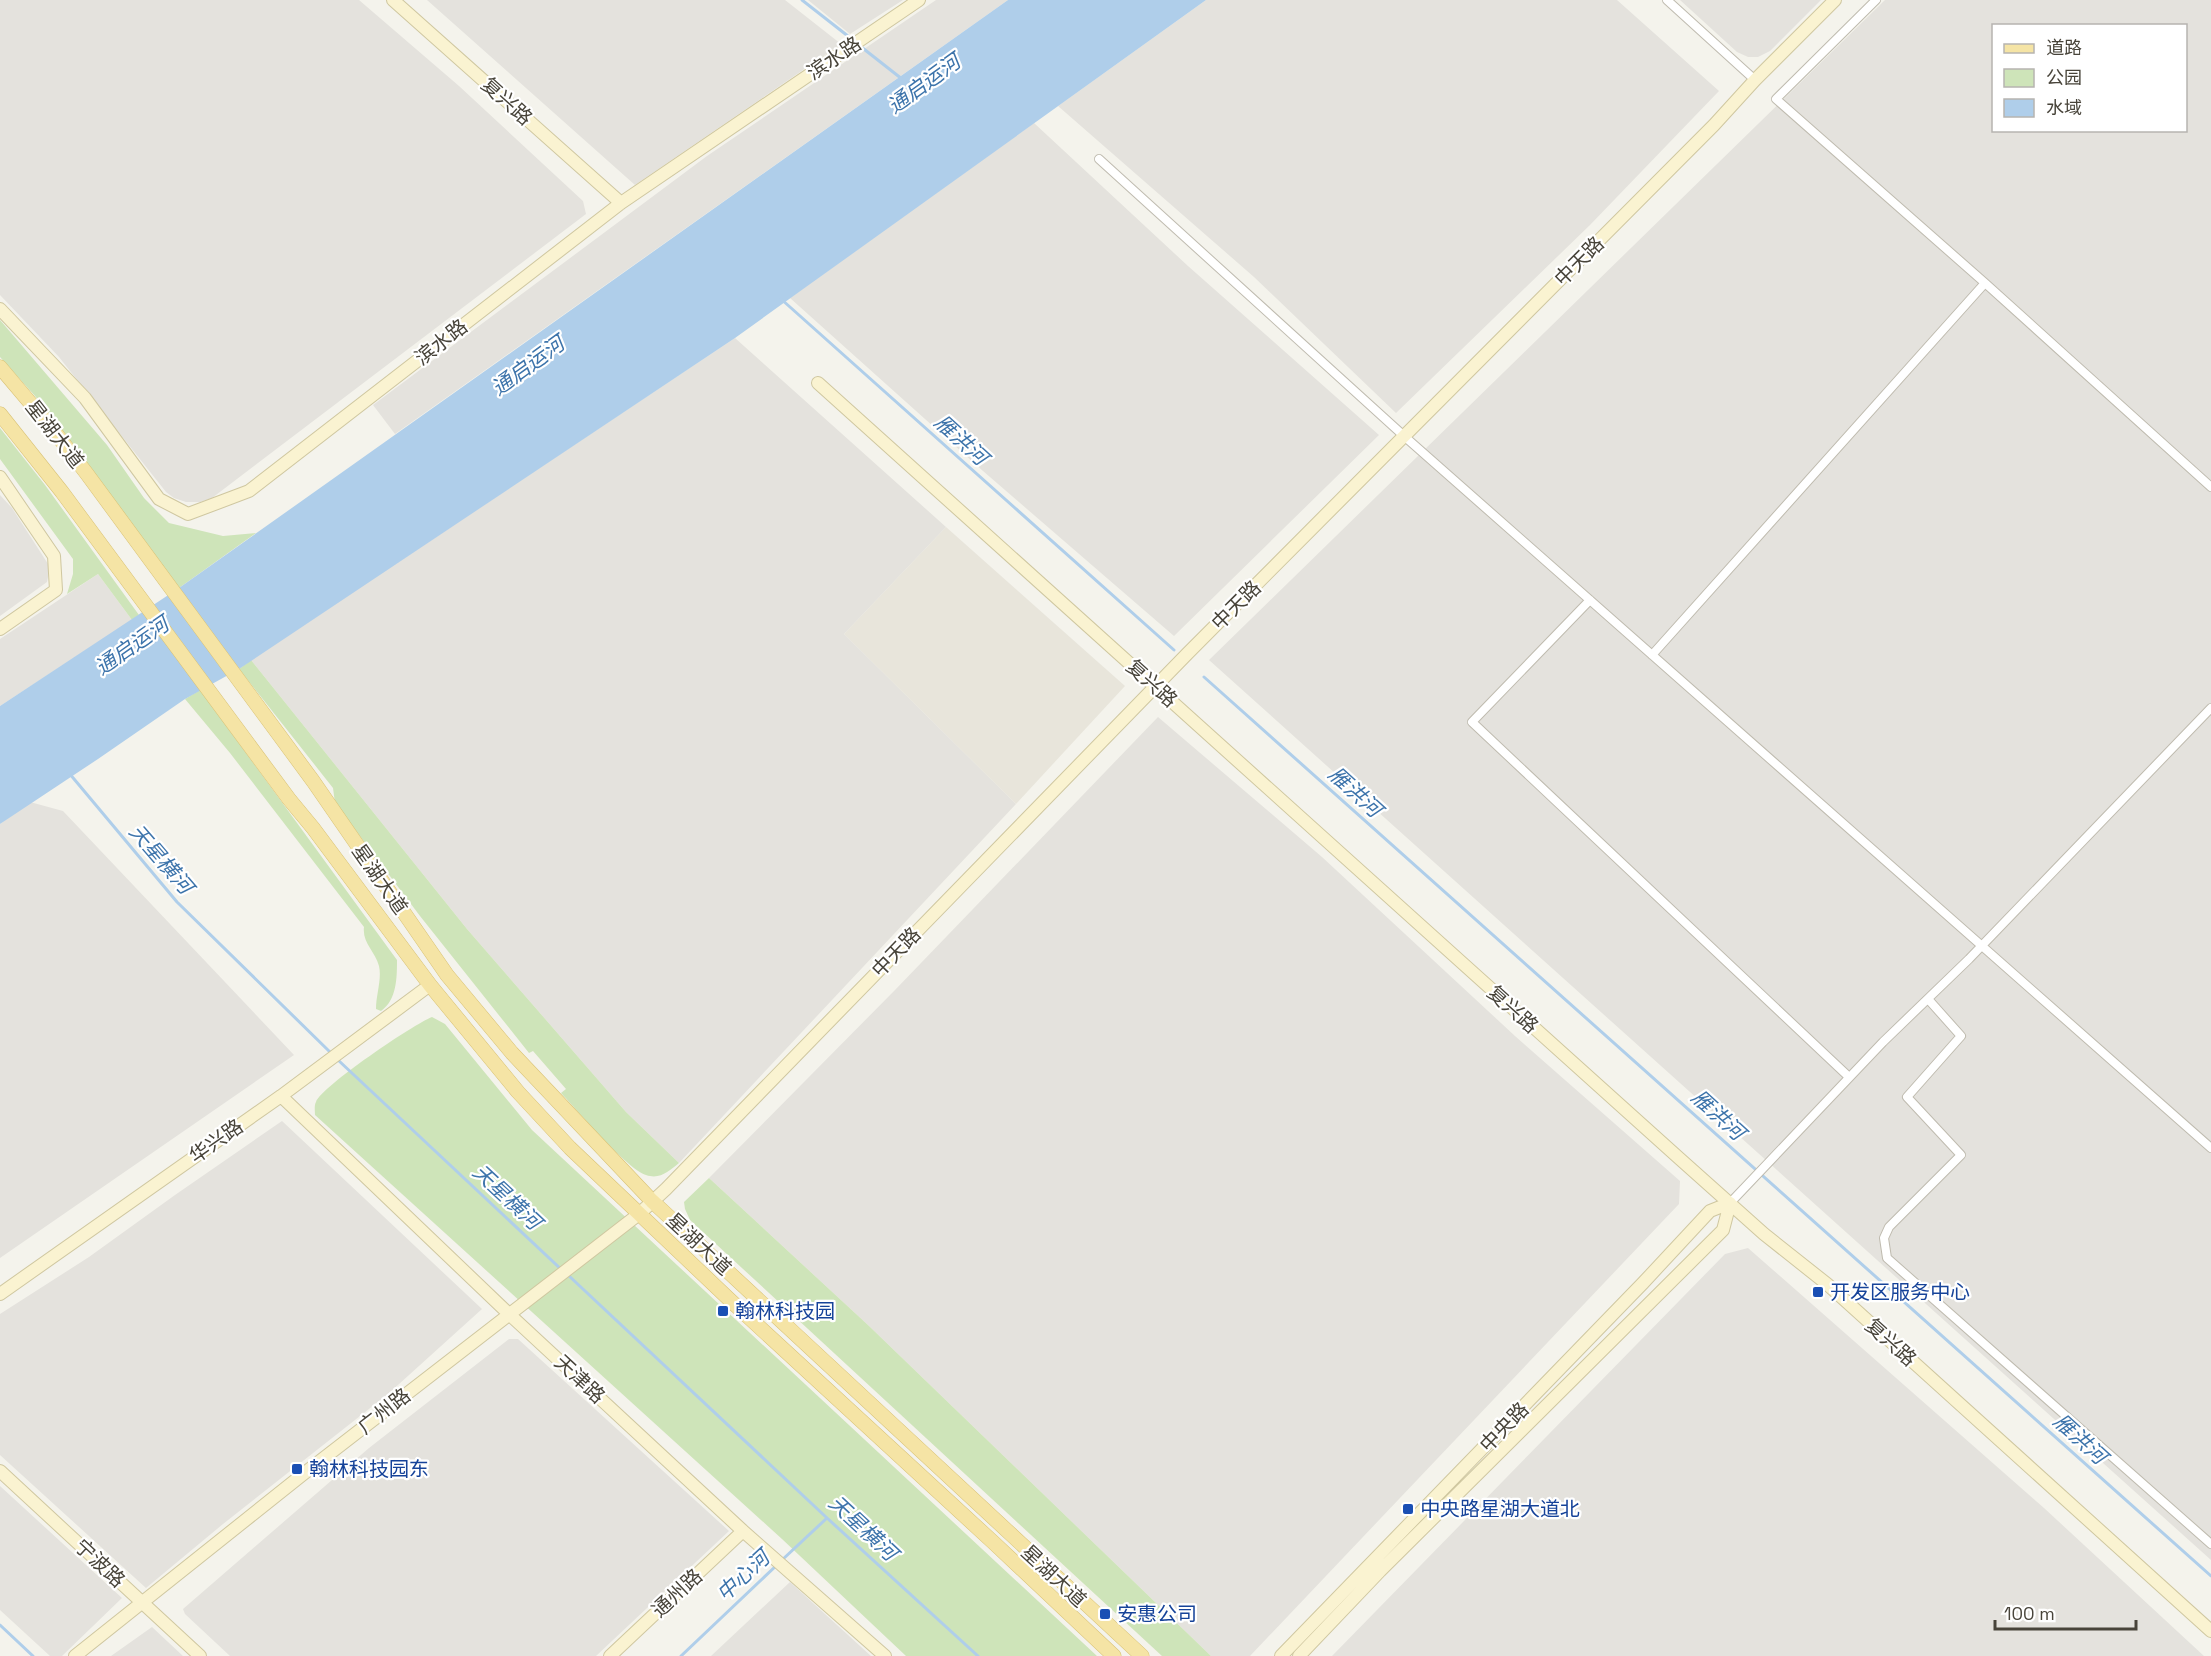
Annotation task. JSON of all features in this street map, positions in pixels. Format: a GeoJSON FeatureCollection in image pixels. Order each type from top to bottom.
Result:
{"type":"FeatureCollection","features":[{"type":"Feature","properties":{"kind":"main road","name":"星湖大道"},"geometry":{"type":"LineString","coordinates":[[0,367],[87,474],[313,781],[447,975],[512,1053],[652,1201],[1142,1656]]}},
{"type":"Feature","properties":{"kind":"main road","name":"星湖大道"},"geometry":{"type":"LineString","coordinates":[[0,414],[62,492],[289,800],[313,828],[430,985],[526,1100],[570,1148],[639,1214],[1114,1656]]}},
{"type":"Feature","properties":{"kind":"street","name":"复兴路"},"geometry":{"type":"LineString","coordinates":[[393,0],[621,203]]}},
{"type":"Feature","properties":{"kind":"street","name":"滨水路"},"geometry":{"type":"LineString","coordinates":[[0,309],[85,398],[159,499],[188,514],[249,491],[621,203],[919,0]]}},
{"type":"Feature","properties":{"kind":"street"},"geometry":{"type":"LineString","coordinates":[[1667,0],[1755,80]]}},
{"type":"Feature","properties":{"kind":"street","name":"中天路"},"geometry":{"type":"LineString","coordinates":[[639,1214],[1156,686],[1705,134],[1835,0]]}},
{"type":"Feature","properties":{"kind":"street"},"geometry":{"type":"LineString","coordinates":[[1876,0],[1776,99],[1985,283],[2211,487]]}},
{"type":"Feature","properties":{"kind":"street"},"geometry":{"type":"LineString","coordinates":[[1099,159],[1404,436],[2211,1148]]}},
{"type":"Feature","properties":{"kind":"street"},"geometry":{"type":"LineString","coordinates":[[1652,655],[1985,283]]}},
{"type":"Feature","properties":{"kind":"street","name":"复兴路"},"geometry":{"type":"LineString","coordinates":[[818,382],[1764,1234],[1827,1284],[2211,1631]]}},
{"type":"Feature","properties":{"kind":"street"},"geometry":{"type":"LineString","coordinates":[[0,477],[54,556],[56,590],[0,629]]}},
{"type":"Feature","properties":{"kind":"street"},"geometry":{"type":"LineString","coordinates":[[1590,600],[1472,722],[1849,1077]]}},
{"type":"Feature","properties":{"kind":"street"},"geometry":{"type":"LineString","coordinates":[[1299,1656],[1380,1571],[1723,1230],[1730,1203],[1849,1077],[1981,946],[2211,708]]}},
{"type":"Feature","properties":{"kind":"street","name":"华兴路"},"geometry":{"type":"LineString","coordinates":[[0,1294],[281,1096],[430,985]]}},
{"type":"Feature","properties":{"kind":"street"},"geometry":{"type":"LineString","coordinates":[[1928,999],[1961,1036],[1907,1097],[1961,1155],[1889,1227],[1884,1238],[1887,1258],[2211,1544]]}},
{"type":"Feature","properties":{"kind":"street","name":"天津路"},"geometry":{"type":"LineString","coordinates":[[281,1096],[509,1314],[743,1531],[885,1656]]}},
{"type":"Feature","properties":{"kind":"street","name":"中央路"},"geometry":{"type":"LineString","coordinates":[[1281,1656],[1710,1211],[1730,1203]]}},
{"type":"Feature","properties":{"kind":"street","name":"广州路"},"geometry":{"type":"LineString","coordinates":[[75,1656],[639,1214]]}},
{"type":"Feature","properties":{"kind":"street","name":"宁波路"},"geometry":{"type":"LineString","coordinates":[[0,1471],[200,1656]]}},
{"type":"Feature","properties":{"kind":"street","name":"通州路"},"geometry":{"type":"LineString","coordinates":[[610,1656],[743,1531]]}},
{"type":"Feature","properties":{"kind":"shaded area"},"geometry":{"type":"Polygon","coordinates":[[[0,0],[359,0],[459,86],[583,201],[586,214],[212,498],[200,502],[186,502],[174,498],[166,492],[59,357],[0,295],[0,0]]]}},
{"type":"Feature","properties":{"kind":"shaded area"},"geometry":{"type":"Polygon","coordinates":[[[427,0],[785,0],[841,44],[635,185],[427,0]]]}},
{"type":"Feature","properties":{"kind":"shaded area"},"geometry":{"type":"Polygon","coordinates":[[[808,0],[903,0],[850,34],[808,0]]]}},
{"type":"Feature","properties":{"kind":"shaded area"},"geometry":{"type":"Polygon","coordinates":[[[936,0],[1008,0],[395,434],[373,405],[707,156],[936,0]]]}},
{"type":"Feature","properties":{"kind":"shaded area"},"geometry":{"type":"Polygon","coordinates":[[[1206,0],[1617,0],[1719,91],[1590,225],[1396,413],[1254,277],[1058,106],[1206,0]]]}},
{"type":"Feature","properties":{"kind":"shaded area"},"geometry":{"type":"Polygon","coordinates":[[[1680,0],[1821,0],[1770,51],[1758,57],[1748,57],[1737,52],[1680,0]]]}},
{"type":"Feature","properties":{"kind":"shaded area"},"geometry":{"type":"Polygon","coordinates":[[[1885,0],[2211,0],[2211,1560],[1209,660],[1885,0]]]}},
{"type":"Feature","properties":{"kind":"shaded area"},"geometry":{"type":"Polygon","coordinates":[[[1034,123],[1188,266],[1379,435],[1174,636],[983,471],[790,298],[1034,123]]]}},
{"type":"Feature","properties":{"kind":"shaded area"},"geometry":{"type":"Polygon","coordinates":[[[735,338],[946,527],[844,634],[1016,804],[679,1163],[626,1112],[467,929],[251,660],[735,338]]]}},
{"type":"Feature","properties":{"kind":"shaded area"},"geometry":{"type":"Polygon","coordinates":[[[0,495],[12,508],[50,567],[47,582],[0,616],[0,495]]]}},
{"type":"Feature","properties":{"kind":"shaded area"},"geometry":{"type":"Polygon","coordinates":[[[946,527],[1125,686],[1016,804],[844,634],[946,527]]]}},
{"type":"Feature","properties":{"kind":"shaded area"},"geometry":{"type":"Polygon","coordinates":[[[98,574],[132,620],[0,706],[0,639],[98,574]]]}},
{"type":"Feature","properties":{"kind":"shaded area"},"geometry":{"type":"Polygon","coordinates":[[[1158,717],[1322,857],[1515,1036],[1680,1181],[1679,1204],[1250,1656],[1211,1656],[868,1325],[709,1178],[895,990],[1158,717]]]}},
{"type":"Feature","properties":{"kind":"shaded area"},"geometry":{"type":"Polygon","coordinates":[[[30,802],[63,811],[294,1055],[0,1258],[0,824],[30,802]]]}},
{"type":"Feature","properties":{"kind":"shaded area"},"geometry":{"type":"Polygon","coordinates":[[[282,1121],[482,1309],[388,1394],[146,1588],[0,1455],[0,1314],[89,1257],[282,1121]]]}},
{"type":"Feature","properties":{"kind":"shaded area"},"geometry":{"type":"Polygon","coordinates":[[[1748,1248],[2044,1508],[2204,1656],[1332,1656],[1725,1254],[1748,1248]]]}},
{"type":"Feature","properties":{"kind":"shaded area"},"geometry":{"type":"Polygon","coordinates":[[[509,1339],[518,1339],[729,1531],[596,1656],[230,1656],[185,1614],[183,1609],[369,1448],[509,1339]]]}},
{"type":"Feature","properties":{"kind":"shaded area"},"geometry":{"type":"Polygon","coordinates":[[[0,1486],[122,1598],[62,1656],[50,1656],[0,1610],[0,1486]]]}},
{"type":"Feature","properties":{"kind":"shaded area"},"geometry":{"type":"Polygon","coordinates":[[[790,1582],[871,1656],[711,1656],[790,1582]]]}},
{"type":"Feature","properties":{"kind":"shaded area"},"geometry":{"type":"Polygon","coordinates":[[[152,1627],[183,1656],[111,1656],[152,1627]]]}},
{"type":"Feature","properties":{"kind":"green space"},"geometry":{"type":"Polygon","coordinates":[[[0,320],[107,445],[144,498],[169,523],[223,536],[256,533],[179,588],[35,396],[0,357],[0,320]]]}},
{"type":"Feature","properties":{"kind":"green space"},"geometry":{"type":"Polygon","coordinates":[[[0,428],[45,485],[139,615],[132,620],[98,574],[67,594],[73,574],[73,559],[0,459],[0,428]]]}},
{"type":"Feature","properties":{"kind":"green space"},"geometry":{"type":"Polygon","coordinates":[[[251,660],[467,929],[626,1112],[679,1163],[672,1169],[656,1176],[646,1175],[638,1170],[615,1151],[561,1093],[566,1089],[533,1051],[529,1053],[420,916],[335,803],[333,788],[239,669],[251,660]]]}},
{"type":"Feature","properties":{"kind":"green space"},"geometry":{"type":"Polygon","coordinates":[[[200,690],[397,960],[393,995],[381,1011],[376,1009],[379,966],[365,938],[364,927],[230,753],[185,699],[200,690]]]}},
{"type":"Feature","properties":{"kind":"green space"},"geometry":{"type":"Polygon","coordinates":[[[432,1017],[445,1024],[532,1130],[1097,1656],[906,1656],[782,1539],[315,1115],[316,1102],[334,1083],[389,1043],[432,1017]]]}},
{"type":"Feature","properties":{"kind":"green space"},"geometry":{"type":"Polygon","coordinates":[[[709,1178],[868,1325],[1211,1656],[1162,1656],[690,1220],[684,1202],[709,1178]]]}},
{"type":"Feature","properties":{"kind":"water","name":"通启运河"},"geometry":{"type":"Polygon","coordinates":[[[1008,0],[1206,0],[735,338],[239,669],[185,699],[0,824],[0,706],[179,588],[1008,0]]]}},
{"type":"Feature","properties":{"kind":"waterway"},"geometry":{"type":"LineString","coordinates":[[802,0],[853,40]]}},
{"type":"Feature","properties":{"kind":"waterway","name":"通启运河"},"geometry":{"type":"LineString","coordinates":[[860,46],[902,79]]}},
{"type":"Feature","properties":{"kind":"waterway","name":"雁洪河"},"geometry":{"type":"LineString","coordinates":[[781,299],[1174,650]]}},
{"type":"Feature","properties":{"kind":"waterway","name":"雁洪河"},"geometry":{"type":"LineString","coordinates":[[1204,677],[2211,1576]]}},
{"type":"Feature","properties":{"kind":"waterway","name":"天星横河"},"geometry":{"type":"LineString","coordinates":[[69,773],[177,902],[331,1053]]}},
{"type":"Feature","properties":{"kind":"waterway","name":"天星横河"},"geometry":{"type":"LineString","coordinates":[[338,1060],[563,1271]]}},
{"type":"Feature","properties":{"kind":"waterway","name":"天星横河"},"geometry":{"type":"LineString","coordinates":[[568,1275],[978,1656]]}},
{"type":"Feature","properties":{"kind":"waterway","name":"中心河"},"geometry":{"type":"LineString","coordinates":[[782,1560],[827,1518]]}},
{"type":"Feature","properties":{"kind":"waterway","name":"中心河"},"geometry":{"type":"LineString","coordinates":[[681,1656],[778,1564]]}},
{"type":"Feature","properties":{"kind":"waterway"},"geometry":{"type":"LineString","coordinates":[[0,1625],[33,1656]]}},
{"type":"Feature","properties":{"kind":"place","name":"开发区服务中心"},"geometry":{"type":"Point","coordinates":[1818,1292]}},
{"type":"Feature","properties":{"kind":"place","name":"翰林科技园"},"geometry":{"type":"Point","coordinates":[723,1311]}},
{"type":"Feature","properties":{"kind":"place","name":"翰林科技园东"},"geometry":{"type":"Point","coordinates":[297,1469]}},
{"type":"Feature","properties":{"kind":"place","name":"中央路星湖大道北"},"geometry":{"type":"Point","coordinates":[1408,1509]}},
{"type":"Feature","properties":{"kind":"place","name":"安惠公司"},"geometry":{"type":"Point","coordinates":[1105,1614]}}]}
